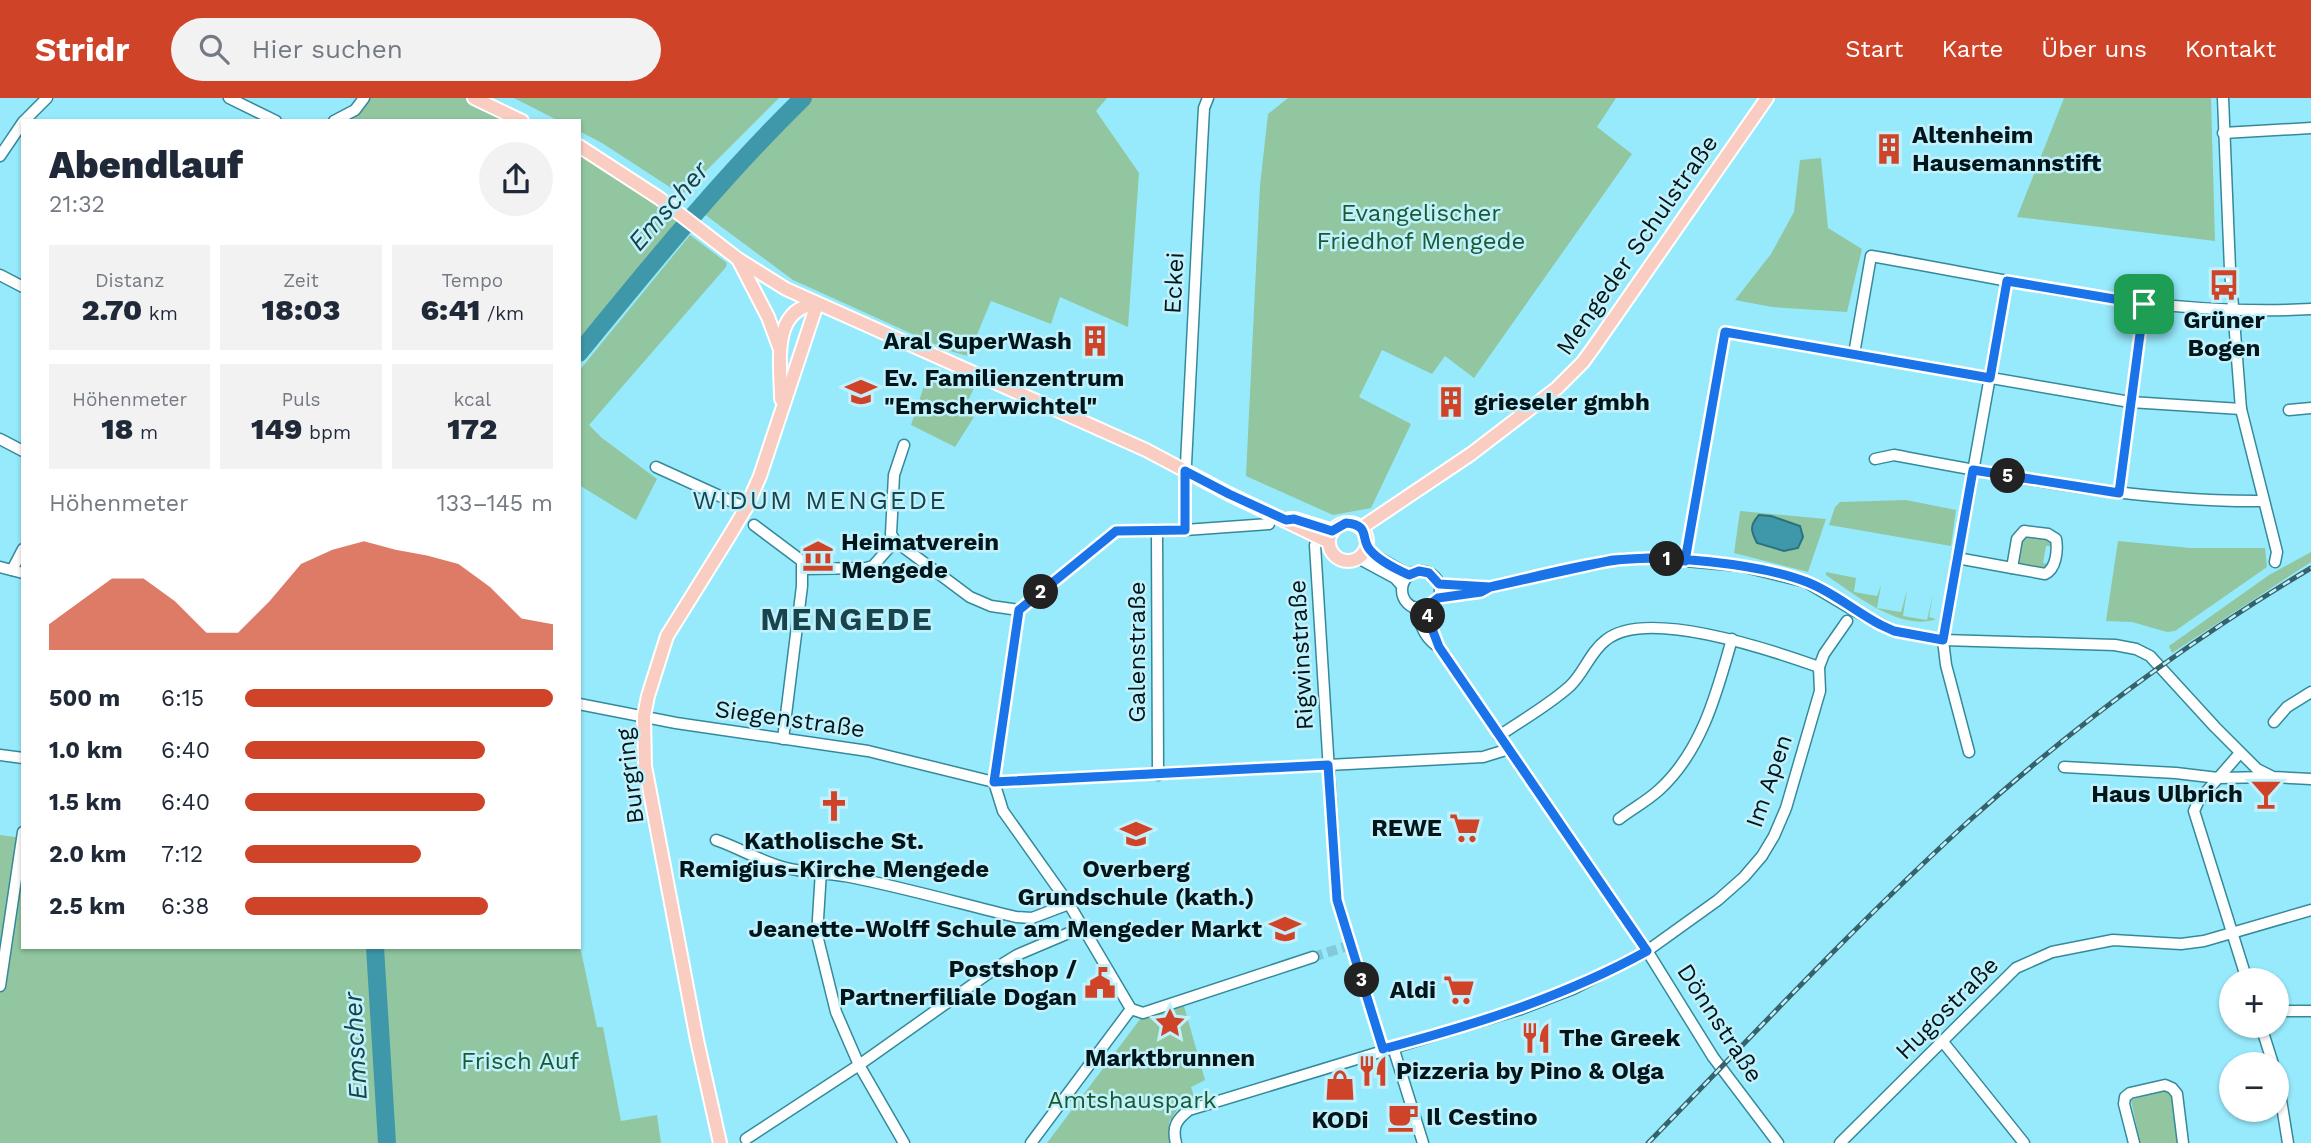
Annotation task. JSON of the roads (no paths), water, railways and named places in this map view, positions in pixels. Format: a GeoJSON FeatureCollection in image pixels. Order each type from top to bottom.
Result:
{"type":"FeatureCollection","features":[{"type":"Feature","properties":{"kind":"main road"},"geometry":{"type":"LineString","coordinates":[[474,98],[518,119]]}},
{"type":"Feature","properties":{"kind":"main road","name":"Mengeder Schulstraße"},"geometry":{"type":"LineString","coordinates":[[1361,528],[1471,454],[1571,376],[1767,98]]}},
{"type":"Feature","properties":{"kind":"main road"},"geometry":{"type":"LineString","coordinates":[[581,147],[666,203],[738,259],[786,289],[1029,396],[1298,528],[1331,537]]}},
{"type":"Feature","properties":{"kind":"main road"},"geometry":{"type":"LineString","coordinates":[[738,259],[768,317],[781,351]]}},
{"type":"Feature","properties":{"kind":"main road"},"geometry":{"type":"LineString","coordinates":[[781,410],[783,331],[789,317],[802,307],[817,304]]}},
{"type":"Feature","properties":{"kind":"main road","name":"Burgring"},"geometry":{"type":"LineString","coordinates":[[720,1143],[696,1040],[645,766],[644,716],[667,636],[746,508],[760,476],[817,304]]}},
{"type":"Feature","properties":{"kind":"main road"},"geometry":{"type":"LineString","coordinates":[[1346,523],[1361,528],[1366,537],[1366,547],[1358,558],[1351,561],[1340,559],[1332,552],[1331,537],[1346,523]]}},
{"type":"Feature","properties":{"kind":"street"},"geometry":{"type":"LineString","coordinates":[[29,119],[47,98]]}},
{"type":"Feature","properties":{"kind":"street"},"geometry":{"type":"LineString","coordinates":[[229,98],[272,119]]}},
{"type":"Feature","properties":{"kind":"street"},"geometry":{"type":"LineString","coordinates":[[338,119],[355,110],[364,98]]}},
{"type":"Feature","properties":{"kind":"street","name":"Eckei"},"geometry":{"type":"LineString","coordinates":[[1185,530],[1185,471],[1202,145],[1204,108],[1208,98]]}},
{"type":"Feature","properties":{"kind":"street"},"geometry":{"type":"LineString","coordinates":[[2222,98],[2241,409],[2277,552],[2275,562]]}},
{"type":"Feature","properties":{"kind":"street"},"geometry":{"type":"LineString","coordinates":[[2223,133],[2311,128]]}},
{"type":"Feature","properties":{"kind":"street"},"geometry":{"type":"LineString","coordinates":[[0,156],[21,129]]}},
{"type":"Feature","properties":{"kind":"street"},"geometry":{"type":"LineString","coordinates":[[1854,354],[1871,256],[2144,304],[2234,311],[2311,309]]}},
{"type":"Feature","properties":{"kind":"street"},"geometry":{"type":"LineString","coordinates":[[0,275],[21,286]]}},
{"type":"Feature","properties":{"kind":"street"},"geometry":{"type":"LineString","coordinates":[[1969,752],[1946,665],[1943,640],[2007,281]]}},
{"type":"Feature","properties":{"kind":"street"},"geometry":{"type":"LineString","coordinates":[[2119,493],[2144,304]]}},
{"type":"Feature","properties":{"kind":"street"},"geometry":{"type":"LineString","coordinates":[[1685,561],[1725,332],[2130,402],[2241,409]]}},
{"type":"Feature","properties":{"kind":"street"},"geometry":{"type":"LineString","coordinates":[[2289,410],[2311,408]]}},
{"type":"Feature","properties":{"kind":"street"},"geometry":{"type":"LineString","coordinates":[[0,439],[21,450]]}},
{"type":"Feature","properties":{"kind":"street"},"geometry":{"type":"LineString","coordinates":[[904,445],[894,475],[891,534],[895,541],[970,597],[991,606],[1019,610]]}},
{"type":"Feature","properties":{"kind":"street"},"geometry":{"type":"LineString","coordinates":[[1875,459],[1894,455],[2119,493],[2175,499],[2263,501]]}},
{"type":"Feature","properties":{"kind":"street"},"geometry":{"type":"LineString","coordinates":[[656,467],[746,508]]}},
{"type":"Feature","properties":{"kind":"street"},"geometry":{"type":"LineString","coordinates":[[1269,524],[1185,530],[1116,531],[1019,610],[994,782],[1003,811],[1069,904],[1131,1009],[1143,1013],[1313,957]]}},
{"type":"Feature","properties":{"kind":"street"},"geometry":{"type":"LineString","coordinates":[[754,525],[802,565],[866,568],[873,566],[895,541]]}},
{"type":"Feature","properties":{"kind":"street","name":"Galenstraße"},"geometry":{"type":"LineString","coordinates":[[1157,530],[1158,775]]}},
{"type":"Feature","properties":{"kind":"street"},"geometry":{"type":"LineString","coordinates":[[1958,558],[2012,568],[2045,574],[2053,569],[2056,539],[2048,534],[2024,531],[2017,539],[2012,568]]}},
{"type":"Feature","properties":{"kind":"street","name":"Rigwinstraße"},"geometry":{"type":"LineString","coordinates":[[1315,545],[1337,900],[1423,1143]]}},
{"type":"Feature","properties":{"kind":"street"},"geometry":{"type":"LineString","coordinates":[[1366,547],[1409,575]]}},
{"type":"Feature","properties":{"kind":"street"},"geometry":{"type":"LineString","coordinates":[[1358,558],[1388,574],[1402,586]]}},
{"type":"Feature","properties":{"kind":"street"},"geometry":{"type":"LineString","coordinates":[[1490,587],[1481,592],[1438,598],[1427,607],[1414,607],[1403,597],[1402,586],[1409,575],[1419,571],[1429,573],[1439,584],[1490,587],[1613,560],[1648,558],[1685,561],[1741,566],[1806,582],[1894,631],[1943,640],[2115,645],[2136,649],[2150,656],[2257,769],[2273,777]]}},
{"type":"Feature","properties":{"kind":"street"},"geometry":{"type":"LineString","coordinates":[[783,739],[802,565]]}},
{"type":"Feature","properties":{"kind":"street"},"geometry":{"type":"LineString","coordinates":[[0,567],[17,571]]}},
{"type":"Feature","properties":{"kind":"street"},"geometry":{"type":"LineString","coordinates":[[1438,598],[1439,584]]}},
{"type":"Feature","properties":{"kind":"street","name":"Dönnstraße"},"geometry":{"type":"LineString","coordinates":[[1414,607],[1426,636],[1431,643],[1439,647]]}},
{"type":"Feature","properties":{"kind":"street","name":"Dönnstraße"},"geometry":{"type":"LineString","coordinates":[[1427,607],[1429,621],[1439,647],[1647,951],[1713,1057],[1778,1143]]}},
{"type":"Feature","properties":{"kind":"street","name":"Im Apen"},"geometry":{"type":"LineString","coordinates":[[1177,1143],[1174,1127],[1189,1110],[1539,1002],[1573,989],[1647,951],[1718,900],[1744,877],[1762,856],[1774,836],[1786,808],[1820,691],[1819,667],[1824,654],[1847,621]]}},
{"type":"Feature","properties":{"kind":"street"},"geometry":{"type":"LineString","coordinates":[[1499,736],[1571,685],[1596,649],[1616,634],[1630,630],[1696,632],[1732,639],[1819,667]]}},
{"type":"Feature","properties":{"kind":"street"},"geometry":{"type":"LineString","coordinates":[[1619,819],[1658,791],[1685,759],[1711,709],[1732,639]]}},
{"type":"Feature","properties":{"kind":"street"},"geometry":{"type":"LineString","coordinates":[[2274,722],[2287,707],[2311,692]]}},
{"type":"Feature","properties":{"kind":"street","name":"Siegenstraße"},"geometry":{"type":"LineString","coordinates":[[581,704],[884,754],[922,766],[994,782],[1483,757],[1509,749]]}},
{"type":"Feature","properties":{"kind":"street"},"geometry":{"type":"LineString","coordinates":[[2240,753],[2199,800],[2194,811],[2243,968]]}},
{"type":"Feature","properties":{"kind":"street"},"geometry":{"type":"LineString","coordinates":[[0,755],[21,758]]}},
{"type":"Feature","properties":{"kind":"street"},"geometry":{"type":"LineString","coordinates":[[2064,766],[2218,778],[2311,779]]}},
{"type":"Feature","properties":{"kind":"street"},"geometry":{"type":"LineString","coordinates":[[716,840],[737,847],[759,860],[788,869],[821,871],[1016,917],[1032,918],[1069,904]]}},
{"type":"Feature","properties":{"kind":"street"},"geometry":{"type":"LineString","coordinates":[[0,986],[21,845]]}},
{"type":"Feature","properties":{"kind":"street"},"geometry":{"type":"LineString","coordinates":[[821,871],[817,935],[836,1012],[859,1065],[904,1143]]}},
{"type":"Feature","properties":{"kind":"street","name":"Hugostraße"},"geometry":{"type":"LineString","coordinates":[[1840,1143],[2015,968],[2052,952],[2113,940],[2181,944],[2204,942],[2311,910]]}},
{"type":"Feature","properties":{"kind":"street"},"geometry":{"type":"LineString","coordinates":[[746,1139],[859,1065],[1001,965],[1017,955],[1083,927]]}},
{"type":"Feature","properties":{"kind":"street"},"geometry":{"type":"LineString","coordinates":[[1031,1143],[1131,1009]]}},
{"type":"Feature","properties":{"kind":"street"},"geometry":{"type":"LineString","coordinates":[[2289,1011],[2311,1011]]}},
{"type":"Feature","properties":{"kind":"street"},"geometry":{"type":"LineString","coordinates":[[1943,1042],[2024,1143]]}},
{"type":"Feature","properties":{"kind":"street"},"geometry":{"type":"LineString","coordinates":[[2134,1143],[2124,1104],[2125,1097],[2130,1093],[2165,1085],[2177,1094],[2182,1143]]}},
{"type":"Feature","properties":{"kind":"street"},"geometry":{"type":"LineString","coordinates":[[2285,1122],[2288,1143]]}},
{"type":"Feature","properties":{"kind":"water"},"geometry":{"type":"Polygon","coordinates":[[[1759,515],[1771,516],[1800,526],[1803,537],[1798,548],[1784,551],[1757,543],[1752,529],[1759,515]]]}},
{"type":"Feature","properties":{"kind":"waterway","name":"Emscher"},"geometry":{"type":"LineString","coordinates":[[581,351],[716,190],[803,98]]}},
{"type":"Feature","properties":{"kind":"waterway","name":"Emscher"},"geometry":{"type":"LineString","coordinates":[[375,949],[387,1143]]}},
{"type":"Feature","properties":{"kind":"tunnel"},"geometry":{"type":"LineString","coordinates":[[1313,957],[1351,945]]}},
{"type":"Feature","properties":{"kind":"railway"},"geometry":{"type":"LineString","coordinates":[[1648,1143],[1887,898],[2010,785],[2134,686],[2221,625],[2311,568]]}},
{"type":"Feature","properties":{"kind":"place","name":"Altenheim Hausemannstift"},"geometry":{"type":"Point","coordinates":[1889,149]}},
{"type":"Feature","properties":{"kind":"place","name":"Grüner Bogen"},"geometry":{"type":"Point","coordinates":[2224,285]}},
{"type":"Feature","properties":{"kind":"place","name":"Aral SuperWash"},"geometry":{"type":"Point","coordinates":[1095,341]}},
{"type":"Feature","properties":{"kind":"place","name":"Ev. Familienzentrum \"Emscherwichtel\""},"geometry":{"type":"Point","coordinates":[861,392]}},
{"type":"Feature","properties":{"kind":"place","name":"grieseler gmbh"},"geometry":{"type":"Point","coordinates":[1451,402]}},
{"type":"Feature","properties":{"kind":"place","name":"Heimatverein Mengede"},"geometry":{"type":"Point","coordinates":[818,556]}},
{"type":"Feature","properties":{"kind":"place","name":"Haus Ulbrich"},"geometry":{"type":"Point","coordinates":[2266,794]}},
{"type":"Feature","properties":{"kind":"place","name":"Katholische St. Remigius-Kirche Mengede"},"geometry":{"type":"Point","coordinates":[834,806]}},
{"type":"Feature","properties":{"kind":"place","name":"REWE"},"geometry":{"type":"Point","coordinates":[1465,828]}},
{"type":"Feature","properties":{"kind":"place","name":"Overberg Grundschule (kath.)"},"geometry":{"type":"Point","coordinates":[1136,834]}},
{"type":"Feature","properties":{"kind":"place","name":"Jeanette-Wolff Schule am Mengeder Markt"},"geometry":{"type":"Point","coordinates":[1285,929]}},
{"type":"Feature","properties":{"kind":"place","name":"Postshop / Partnerfiliale Dogan"},"geometry":{"type":"Point","coordinates":[1100,983]}},
{"type":"Feature","properties":{"kind":"place","name":"Aldi"},"geometry":{"type":"Point","coordinates":[1459,990]}},
{"type":"Feature","properties":{"kind":"place","name":"Marktbrunnen"},"geometry":{"type":"Point","coordinates":[1170,1023]}},
{"type":"Feature","properties":{"kind":"place","name":"The Greek"},"geometry":{"type":"Point","coordinates":[1536,1038]}},
{"type":"Feature","properties":{"kind":"place","name":"Pizzeria by Pino & Olga"},"geometry":{"type":"Point","coordinates":[1373,1071]}},
{"type":"Feature","properties":{"kind":"place","name":"KODi"},"geometry":{"type":"Point","coordinates":[1340,1085]}},
{"type":"Feature","properties":{"kind":"place","name":"Il Cestino"},"geometry":{"type":"Point","coordinates":[1403,1117]}},
{"type":"Feature","properties":{"kind":"district","name":"WIDUM MENGEDE"},"geometry":{"type":"Point","coordinates":[820,500]}},
{"type":"Feature","properties":{"kind":"district","name":"MENGEDE"},"geometry":{"type":"Point","coordinates":[847,619]}},
{"type":"Feature","properties":{"kind":"park label","name":"Evangelischer Friedhof Mengede"},"geometry":{"type":"Point","coordinates":[1421,227]}},
{"type":"Feature","properties":{"kind":"park label","name":"Frisch Auf"},"geometry":{"type":"Point","coordinates":[520,1061]}},
{"type":"Feature","properties":{"kind":"park label","name":"Amtshauspark"},"geometry":{"type":"Point","coordinates":[1132,1100]}}]}
